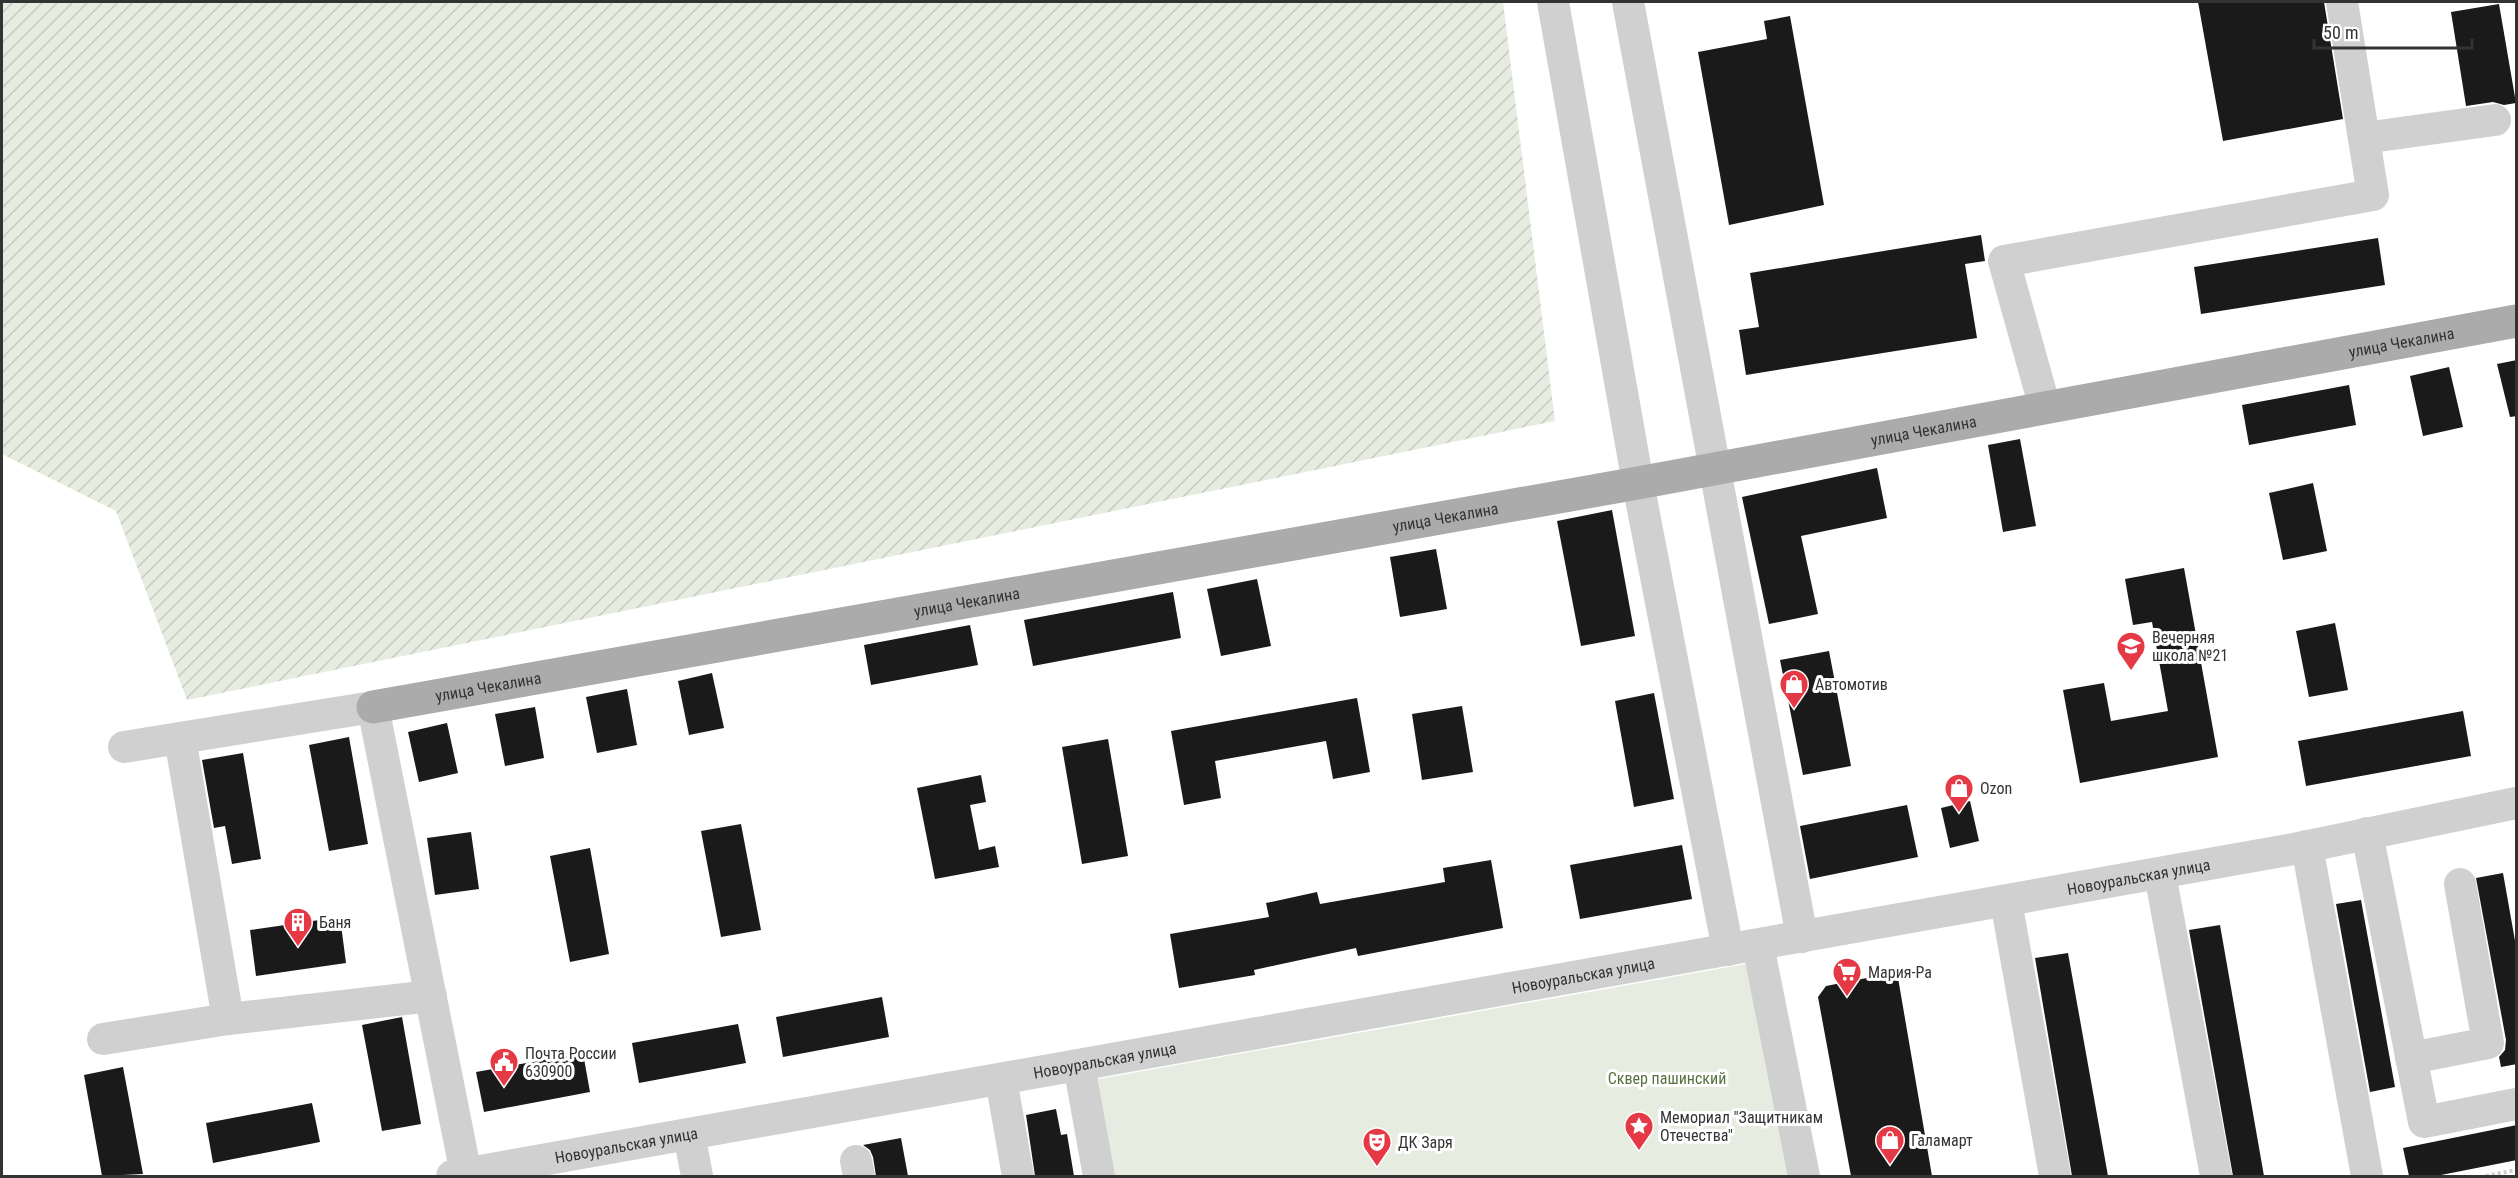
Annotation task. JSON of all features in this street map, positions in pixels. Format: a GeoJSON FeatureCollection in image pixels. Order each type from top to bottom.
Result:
{"type":"FeatureCollection","features":[{"type":"Feature","properties":{"kind":"main road","name":"улица Чекалина"},"geometry":{"type":"LineString","coordinates":[[373,707],[1638,483],[2517,321]]}},
{"type":"Feature","properties":{"kind":"street"},"geometry":{"type":"LineString","coordinates":[[1553,2],[1638,483],[1728,950]]}},
{"type":"Feature","properties":{"kind":"street"},"geometry":{"type":"LineString","coordinates":[[1628,2],[1802,938]]}},
{"type":"Feature","properties":{"kind":"street"},"geometry":{"type":"LineString","coordinates":[[2045,408],[2004,261],[2373,195],[2342,2]]}},
{"type":"Feature","properties":{"kind":"street"},"geometry":{"type":"LineString","coordinates":[[2364,138],[2494,120]]}},
{"type":"Feature","properties":{"kind":"street"},"geometry":{"type":"LineString","coordinates":[[124,747],[373,707],[431,996],[459,1175]]}},
{"type":"Feature","properties":{"kind":"street"},"geometry":{"type":"LineString","coordinates":[[180,738],[228,1019]]}},
{"type":"Feature","properties":{"kind":"street","name":"Новоуральская улица"},"geometry":{"type":"LineString","coordinates":[[459,1175],[521,1170],[689,1134],[2160,874],[2517,803]]}},
{"type":"Feature","properties":{"kind":"street"},"geometry":{"type":"LineString","coordinates":[[2367,833],[2424,1122],[2517,1104]]}},
{"type":"Feature","properties":{"kind":"street"},"geometry":{"type":"LineString","coordinates":[[2307,846],[2367,1176]]}},
{"type":"Feature","properties":{"kind":"street"},"geometry":{"type":"LineString","coordinates":[[2160,874],[2216,1176]]}},
{"type":"Feature","properties":{"kind":"street"},"geometry":{"type":"LineString","coordinates":[[2411,1058],[2488,1043],[2460,884]]}},
{"type":"Feature","properties":{"kind":"street"},"geometry":{"type":"LineString","coordinates":[[2006,901],[2055,1176]]}},
{"type":"Feature","properties":{"kind":"street"},"geometry":{"type":"LineString","coordinates":[[1758,945],[1804,1176]]}},
{"type":"Feature","properties":{"kind":"street"},"geometry":{"type":"LineString","coordinates":[[103,1039],[228,1019],[431,996]]}},
{"type":"Feature","properties":{"kind":"street"},"geometry":{"type":"LineString","coordinates":[[1079,1065],[1099,1176]]}},
{"type":"Feature","properties":{"kind":"street"},"geometry":{"type":"LineString","coordinates":[[1001,1079],[1018,1176]]}},
{"type":"Feature","properties":{"kind":"street"},"geometry":{"type":"LineString","coordinates":[[689,1134],[697,1176]]}},
{"type":"Feature","properties":{"kind":"path"},"geometry":{"type":"LineString","coordinates":[[2486,1176],[2517,1170]]}},
{"type":"Feature","properties":{"kind":"green space"},"geometry":{"type":"Polygon","coordinates":[[[2,2],[1503,2],[1555,421],[187,700],[116,511],[2,454],[2,2]]]}},
{"type":"Feature","properties":{"kind":"green space","name":"Сквер пашинский"},"geometry":{"type":"Polygon","coordinates":[[[1746,964],[1788,1176],[1115,1176],[1098,1079],[1746,964]]]}},
{"type":"Feature","properties":{"kind":"building"},"geometry":{"type":"Polygon","coordinates":[[[2198,2],[2324,2],[2343,119],[2223,141],[2198,2]]]}},
{"type":"Feature","properties":{"kind":"building"},"geometry":{"type":"Polygon","coordinates":[[[2499,4],[2516,103],[2504,105],[2493,102],[2466,106],[2451,12],[2499,4]]]}},
{"type":"Feature","properties":{"kind":"building"},"geometry":{"type":"Polygon","coordinates":[[[1790,16],[1824,205],[1729,225],[1698,52],[1767,39],[1764,21],[1790,16]]]}},
{"type":"Feature","properties":{"kind":"building"},"geometry":{"type":"Polygon","coordinates":[[[1981,235],[1985,261],[1965,264],[1977,338],[1746,375],[1739,330],[1759,327],[1750,273],[1981,235]]]}},
{"type":"Feature","properties":{"kind":"building"},"geometry":{"type":"Polygon","coordinates":[[[2378,238],[2385,285],[2201,314],[2194,267],[2378,238]]]}},
{"type":"Feature","properties":{"kind":"building"},"geometry":{"type":"Polygon","coordinates":[[[2517,360],[2517,416],[2510,417],[2497,364],[2517,360]]]}},
{"type":"Feature","properties":{"kind":"building"},"geometry":{"type":"Polygon","coordinates":[[[2449,367],[2463,427],[2423,436],[2410,376],[2449,367]]]}},
{"type":"Feature","properties":{"kind":"building"},"geometry":{"type":"Polygon","coordinates":[[[2349,385],[2356,425],[2249,445],[2242,405],[2349,385]]]}},
{"type":"Feature","properties":{"kind":"building"},"geometry":{"type":"Polygon","coordinates":[[[2020,439],[2036,526],[2003,532],[1988,445],[2020,439]]]}},
{"type":"Feature","properties":{"kind":"building"},"geometry":{"type":"Polygon","coordinates":[[[1877,468],[1887,518],[1801,536],[1818,614],[1769,624],[1742,497],[1877,468]]]}},
{"type":"Feature","properties":{"kind":"building"},"geometry":{"type":"Polygon","coordinates":[[[2313,483],[2327,551],[2283,560],[2269,493],[2313,483]]]}},
{"type":"Feature","properties":{"kind":"building"},"geometry":{"type":"Polygon","coordinates":[[[1612,510],[1635,636],[1581,646],[1557,521],[1612,510]]]}},
{"type":"Feature","properties":{"kind":"building"},"geometry":{"type":"Polygon","coordinates":[[[1436,549],[1447,609],[1400,617],[1390,557],[1436,549]]]}},
{"type":"Feature","properties":{"kind":"building"},"geometry":{"type":"Polygon","coordinates":[[[2184,568],[2218,757],[2080,783],[2063,690],[2104,683],[2111,721],[2168,711],[2152,622],[2133,625],[2125,579],[2184,568]]]}},
{"type":"Feature","properties":{"kind":"building"},"geometry":{"type":"Polygon","coordinates":[[[1257,579],[1271,646],[1221,656],[1207,589],[1257,579]]]}},
{"type":"Feature","properties":{"kind":"building"},"geometry":{"type":"Polygon","coordinates":[[[1173,592],[1181,638],[1033,666],[1024,620],[1173,592]]]}},
{"type":"Feature","properties":{"kind":"building"},"geometry":{"type":"Polygon","coordinates":[[[2335,623],[2348,690],[2309,697],[2296,631],[2335,623]]]}},
{"type":"Feature","properties":{"kind":"building"},"geometry":{"type":"Polygon","coordinates":[[[970,625],[978,665],[871,685],[864,645],[970,625]]]}},
{"type":"Feature","properties":{"kind":"building"},"geometry":{"type":"Polygon","coordinates":[[[1829,651],[1851,766],[1803,775],[1780,660],[1829,651]]]}},
{"type":"Feature","properties":{"kind":"building"},"geometry":{"type":"Polygon","coordinates":[[[712,673],[724,728],[689,735],[678,681],[712,673]]]}},
{"type":"Feature","properties":{"kind":"building"},"geometry":{"type":"Polygon","coordinates":[[[627,689],[637,745],[597,753],[586,697],[627,689]]]}},
{"type":"Feature","properties":{"kind":"building"},"geometry":{"type":"Polygon","coordinates":[[[1654,693],[1674,799],[1634,807],[1615,701],[1654,693]]]}},
{"type":"Feature","properties":{"kind":"building"},"geometry":{"type":"Polygon","coordinates":[[[1357,698],[1370,772],[1333,779],[1326,741],[1215,761],[1221,798],[1184,805],[1171,731],[1357,698]]]}},
{"type":"Feature","properties":{"kind":"building"},"geometry":{"type":"Polygon","coordinates":[[[1462,706],[1473,772],[1422,780],[1412,714],[1462,706]]]}},
{"type":"Feature","properties":{"kind":"building"},"geometry":{"type":"Polygon","coordinates":[[[535,707],[544,758],[505,766],[495,714],[535,707]]]}},
{"type":"Feature","properties":{"kind":"building"},"geometry":{"type":"Polygon","coordinates":[[[2463,711],[2471,756],[2306,786],[2298,741],[2463,711]]]}},
{"type":"Feature","properties":{"kind":"building"},"geometry":{"type":"Polygon","coordinates":[[[447,723],[458,773],[419,782],[408,732],[447,723]]]}},
{"type":"Feature","properties":{"kind":"building"},"geometry":{"type":"Polygon","coordinates":[[[349,737],[368,844],[329,851],[309,745],[349,737]]]}},
{"type":"Feature","properties":{"kind":"building"},"geometry":{"type":"Polygon","coordinates":[[[1108,739],[1128,856],[1082,864],[1062,747],[1108,739]]]}},
{"type":"Feature","properties":{"kind":"building"},"geometry":{"type":"Polygon","coordinates":[[[243,753],[261,859],[232,864],[225,826],[214,828],[202,760],[243,753]]]}},
{"type":"Feature","properties":{"kind":"building"},"geometry":{"type":"Polygon","coordinates":[[[981,775],[986,802],[970,805],[979,850],[995,846],[999,867],[935,879],[917,788],[981,775]]]}},
{"type":"Feature","properties":{"kind":"building"},"geometry":{"type":"Polygon","coordinates":[[[1970,801],[1979,841],[1950,848],[1941,808],[1970,801]]]}},
{"type":"Feature","properties":{"kind":"building"},"geometry":{"type":"Polygon","coordinates":[[[1907,805],[1918,857],[1810,879],[1800,826],[1907,805]]]}},
{"type":"Feature","properties":{"kind":"building"},"geometry":{"type":"Polygon","coordinates":[[[741,824],[761,930],[721,937],[701,831],[741,824]]]}},
{"type":"Feature","properties":{"kind":"building"},"geometry":{"type":"Polygon","coordinates":[[[471,832],[479,889],[435,895],[427,838],[471,832]]]}},
{"type":"Feature","properties":{"kind":"building"},"geometry":{"type":"Polygon","coordinates":[[[1682,845],[1692,899],[1580,919],[1570,865],[1682,845]]]}},
{"type":"Feature","properties":{"kind":"building"},"geometry":{"type":"Polygon","coordinates":[[[590,848],[609,954],[570,962],[550,856],[590,848]]]}},
{"type":"Feature","properties":{"kind":"building"},"geometry":{"type":"Polygon","coordinates":[[[1491,860],[1503,928],[1358,956],[1356,948],[1254,970],[1255,975],[1179,988],[1170,934],[1269,917],[1266,903],[1317,892],[1320,904],[1445,882],[1443,868],[1491,860]]]}},
{"type":"Feature","properties":{"kind":"building"},"geometry":{"type":"Polygon","coordinates":[[[2503,873],[2517,952],[2517,1064],[2501,1067],[2499,1057],[2505,1050],[2506,1040],[2476,878],[2503,873]]]}},
{"type":"Feature","properties":{"kind":"building"},"geometry":{"type":"Polygon","coordinates":[[[2361,900],[2395,1087],[2370,1092],[2336,904],[2361,900]]]}},
{"type":"Feature","properties":{"kind":"building","name":"Баня"},"geometry":{"type":"Polygon","coordinates":[[[340,917],[346,963],[256,976],[250,930],[340,917]]]}},
{"type":"Feature","properties":{"kind":"building"},"geometry":{"type":"Polygon","coordinates":[[[2220,925],[2264,1176],[2233,1176],[2189,930],[2220,925]]]}},
{"type":"Feature","properties":{"kind":"building"},"geometry":{"type":"Polygon","coordinates":[[[2068,953],[2108,1176],[2072,1176],[2035,958],[2068,953]]]}},
{"type":"Feature","properties":{"kind":"building"},"geometry":{"type":"Polygon","coordinates":[[[1897,972],[1932,1176],[1851,1176],[1818,997],[1826,986],[1897,972]]]}},
{"type":"Feature","properties":{"kind":"building"},"geometry":{"type":"Polygon","coordinates":[[[882,997],[889,1037],[783,1057],[776,1017],[882,997]]]}},
{"type":"Feature","properties":{"kind":"building"},"geometry":{"type":"Polygon","coordinates":[[[402,1017],[421,1124],[382,1131],[362,1025],[402,1017]]]}},
{"type":"Feature","properties":{"kind":"building"},"geometry":{"type":"Polygon","coordinates":[[[738,1024],[746,1063],[639,1083],[632,1043],[738,1024]]]}},
{"type":"Feature","properties":{"kind":"building"},"geometry":{"type":"Polygon","coordinates":[[[583,1053],[590,1092],[484,1112],[476,1072],[583,1053]]]}},
{"type":"Feature","properties":{"kind":"building"},"geometry":{"type":"Polygon","coordinates":[[[123,1067],[143,1174],[102,1176],[84,1075],[123,1067]]]}},
{"type":"Feature","properties":{"kind":"building"},"geometry":{"type":"Polygon","coordinates":[[[312,1103],[320,1142],[213,1163],[206,1123],[312,1103]]]}},
{"type":"Feature","properties":{"kind":"building"},"geometry":{"type":"Polygon","coordinates":[[[1056,1109],[1061,1135],[1067,1134],[1074,1176],[1035,1176],[1026,1115],[1056,1109]]]}},
{"type":"Feature","properties":{"kind":"building"},"geometry":{"type":"Polygon","coordinates":[[[2517,1125],[2517,1160],[2436,1176],[2409,1176],[2403,1148],[2517,1125]]]}},
{"type":"Feature","properties":{"kind":"building"},"geometry":{"type":"Polygon","coordinates":[[[901,1138],[908,1176],[876,1176],[873,1157],[870,1150],[863,1145],[901,1138]]]}},
{"type":"Feature","properties":{"kind":"place","name":"Вечерняя школа №21"},"geometry":{"type":"Point","coordinates":[2131,672]}},
{"type":"Feature","properties":{"kind":"place","name":"Автомотив"},"geometry":{"type":"Point","coordinates":[1794,710]}},
{"type":"Feature","properties":{"kind":"place","name":"Ozon"},"geometry":{"type":"Point","coordinates":[1959,814]}},
{"type":"Feature","properties":{"kind":"place","name":"Баня"},"geometry":{"type":"Point","coordinates":[298,948]}},
{"type":"Feature","properties":{"kind":"place","name":"Мария-Ра"},"geometry":{"type":"Point","coordinates":[1847,998]}},
{"type":"Feature","properties":{"kind":"place","name":"Почта России 630900"},"geometry":{"type":"Point","coordinates":[504,1088]}},
{"type":"Feature","properties":{"kind":"place","name":"Мемориал \"Защитникам Отечества\""},"geometry":{"type":"Point","coordinates":[1639,1152]}},
{"type":"Feature","properties":{"kind":"place","name":"Галамарт"},"geometry":{"type":"Point","coordinates":[1890,1166]}},
{"type":"Feature","properties":{"kind":"place","name":"ДК Заря"},"geometry":{"type":"Point","coordinates":[1377,1168]}}]}
